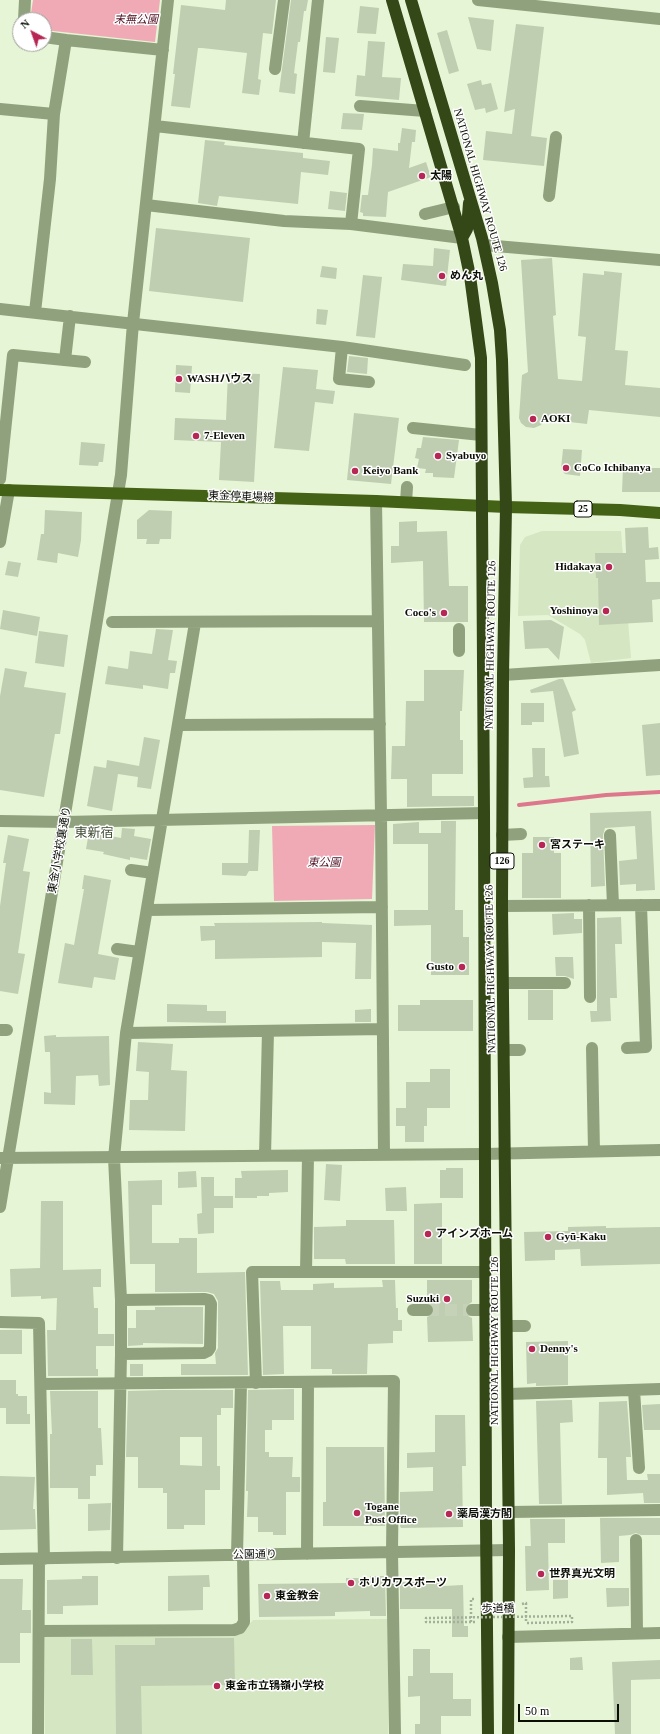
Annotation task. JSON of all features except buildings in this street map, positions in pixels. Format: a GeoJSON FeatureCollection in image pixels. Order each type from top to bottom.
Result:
{"type":"FeatureCollection","features":[{"type":"Feature","properties":{"kind":"highway","name":"NATIONAL HIGHWAY ROUTE 126"},"geometry":{"type":"LineString","coordinates":[[392,0],[462,238],[472,292],[481,358],[488,1734]]}},
{"type":"Feature","properties":{"kind":"highway","name":"NATIONAL HIGHWAY ROUTE 126"},"geometry":{"type":"LineString","coordinates":[[411,0],[483,242],[500,330],[506,507],[503,675],[502,906],[509,1512],[508,1734]]}},
{"type":"Feature","properties":{"kind":"highway","name":"126"},"geometry":{"type":"LineString","coordinates":[[462,238],[467,229],[470,196]]}},
{"type":"Feature","properties":{"kind":"highway","name":"126"},"geometry":{"type":"LineString","coordinates":[[472,292],[478,274],[475,256],[483,242]]}},
{"type":"Feature","properties":{"kind":"main road","name":"東金停車場線"},"geometry":{"type":"LineString","coordinates":[[4,490],[482,505]]}},
{"type":"Feature","properties":{"kind":"main road","name":"25"},"geometry":{"type":"LineString","coordinates":[[482,505],[620,510],[660,513]]}},
{"type":"Feature","properties":{"kind":"street"},"geometry":{"type":"LineString","coordinates":[[24,12],[25,0]]}},
{"type":"Feature","properties":{"kind":"street","name":"東金小学校裏通り"},"geometry":{"type":"LineString","coordinates":[[0,1207],[5,1158],[65,822],[118,493],[133,323],[168,0]]}},
{"type":"Feature","properties":{"kind":"street"},"geometry":{"type":"LineString","coordinates":[[275,69],[284,0]]}},
{"type":"Feature","properties":{"kind":"street"},"geometry":{"type":"LineString","coordinates":[[303,143],[318,0]]}},
{"type":"Feature","properties":{"kind":"street"},"geometry":{"type":"LineString","coordinates":[[478,0],[566,5],[660,19]]}},
{"type":"Feature","properties":{"kind":"street"},"geometry":{"type":"LineString","coordinates":[[52,37],[163,50]]}},
{"type":"Feature","properties":{"kind":"street"},"geometry":{"type":"LineString","coordinates":[[35,312],[50,179],[54,114],[66,40]]}},
{"type":"Feature","properties":{"kind":"street"},"geometry":{"type":"LineString","coordinates":[[360,106],[425,111]]}},
{"type":"Feature","properties":{"kind":"street"},"geometry":{"type":"LineString","coordinates":[[0,109],[54,114]]}},
{"type":"Feature","properties":{"kind":"street"},"geometry":{"type":"LineString","coordinates":[[154,126],[359,149],[351,224]]}},
{"type":"Feature","properties":{"kind":"street"},"geometry":{"type":"LineString","coordinates":[[548,196],[556,138]]}},
{"type":"Feature","properties":{"kind":"street"},"geometry":{"type":"LineString","coordinates":[[146,205],[284,221],[351,224],[462,238]]}},
{"type":"Feature","properties":{"kind":"street"},"geometry":{"type":"LineString","coordinates":[[425,214],[454,207]]}},
{"type":"Feature","properties":{"kind":"street"},"geometry":{"type":"LineString","coordinates":[[483,242],[660,260]]}},
{"type":"Feature","properties":{"kind":"street"},"geometry":{"type":"LineString","coordinates":[[0,309],[342,347],[465,365]]}},
{"type":"Feature","properties":{"kind":"street"},"geometry":{"type":"LineString","coordinates":[[65,360],[70,316]]}},
{"type":"Feature","properties":{"kind":"street"},"geometry":{"type":"LineString","coordinates":[[342,347],[339,379],[369,382]]}},
{"type":"Feature","properties":{"kind":"street"},"geometry":{"type":"LineString","coordinates":[[0,479],[3,429],[13,355],[85,362]]}},
{"type":"Feature","properties":{"kind":"street"},"geometry":{"type":"LineString","coordinates":[[413,428],[481,435]]}},
{"type":"Feature","properties":{"kind":"street"},"geometry":{"type":"LineString","coordinates":[[406,502],[407,487]]}},
{"type":"Feature","properties":{"kind":"street"},"geometry":{"type":"LineString","coordinates":[[0,542],[4,490]]}},
{"type":"Feature","properties":{"kind":"street"},"geometry":{"type":"LineString","coordinates":[[376,501],[380,724],[384,1155]]}},
{"type":"Feature","properties":{"kind":"street"},"geometry":{"type":"LineString","coordinates":[[112,622],[195,623],[378,621]]}},
{"type":"Feature","properties":{"kind":"street"},"geometry":{"type":"LineString","coordinates":[[118,1558],[122,1354],[121,1300],[114,1158],[126,1033],[195,623]]}},
{"type":"Feature","properties":{"kind":"street"},"geometry":{"type":"LineString","coordinates":[[459,629],[459,651]]}},
{"type":"Feature","properties":{"kind":"street"},"geometry":{"type":"LineString","coordinates":[[503,675],[660,665]]}},
{"type":"Feature","properties":{"kind":"street"},"geometry":{"type":"LineString","coordinates":[[178,725],[380,724]]}},
{"type":"Feature","properties":{"kind":"street"},"geometry":{"type":"LineString","coordinates":[[0,821],[65,822],[484,813]]}},
{"type":"Feature","properties":{"kind":"street"},"geometry":{"type":"LineString","coordinates":[[502,835],[521,834]]}},
{"type":"Feature","properties":{"kind":"street"},"geometry":{"type":"LineString","coordinates":[[610,835],[613,905]]}},
{"type":"Feature","properties":{"kind":"street"},"geometry":{"type":"LineString","coordinates":[[131,870],[153,873]]}},
{"type":"Feature","properties":{"kind":"street"},"geometry":{"type":"LineString","coordinates":[[502,906],[660,904]]}},
{"type":"Feature","properties":{"kind":"street"},"geometry":{"type":"LineString","coordinates":[[589,905],[590,997]]}},
{"type":"Feature","properties":{"kind":"street"},"geometry":{"type":"LineString","coordinates":[[627,1048],[646,1047],[641,905]]}},
{"type":"Feature","properties":{"kind":"street"},"geometry":{"type":"LineString","coordinates":[[146,910],[382,907]]}},
{"type":"Feature","properties":{"kind":"street"},"geometry":{"type":"LineString","coordinates":[[117,949],[139,952]]}},
{"type":"Feature","properties":{"kind":"street"},"geometry":{"type":"LineString","coordinates":[[503,983],[565,983]]}},
{"type":"Feature","properties":{"kind":"street"},"geometry":{"type":"LineString","coordinates":[[126,1033],[383,1029]]}},
{"type":"Feature","properties":{"kind":"street"},"geometry":{"type":"LineString","coordinates":[[265,1156],[268,1031]]}},
{"type":"Feature","properties":{"kind":"street"},"geometry":{"type":"LineString","coordinates":[[592,1048],[594,1151]]}},
{"type":"Feature","properties":{"kind":"street"},"geometry":{"type":"LineString","coordinates":[[504,1050],[520,1050]]}},
{"type":"Feature","properties":{"kind":"street"},"geometry":{"type":"LineString","coordinates":[[5,1158],[484,1154],[660,1150]]}},
{"type":"Feature","properties":{"kind":"street"},"geometry":{"type":"LineString","coordinates":[[306,1272],[308,1156]]}},
{"type":"Feature","properties":{"kind":"street"},"geometry":{"type":"LineString","coordinates":[[256,1383],[252,1272],[485,1272]]}},
{"type":"Feature","properties":{"kind":"street"},"geometry":{"type":"LineString","coordinates":[[121,1300],[205,1298],[209,1300],[211,1304],[210,1348],[208,1351],[204,1353],[122,1354]]}},
{"type":"Feature","properties":{"kind":"street"},"geometry":{"type":"LineString","coordinates":[[413,1310],[427,1310]]}},
{"type":"Feature","properties":{"kind":"street"},"geometry":{"type":"LineString","coordinates":[[472,1310],[485,1310]]}},
{"type":"Feature","properties":{"kind":"street"},"geometry":{"type":"LineString","coordinates":[[0,1322],[39,1323],[41,1384],[42,1559],[39,1631],[38,1734]]}},
{"type":"Feature","properties":{"kind":"street"},"geometry":{"type":"LineString","coordinates":[[507,1326],[525,1326]]}},
{"type":"Feature","properties":{"kind":"street"},"geometry":{"type":"LineString","coordinates":[[41,1384],[121,1385],[394,1381],[392,1552],[395,1734]]}},
{"type":"Feature","properties":{"kind":"street"},"geometry":{"type":"LineString","coordinates":[[308,1382],[308,1554]]}},
{"type":"Feature","properties":{"kind":"street"},"geometry":{"type":"LineString","coordinates":[[39,1631],[234,1630],[240,1628],[244,1622],[240,1555],[241,1383]]}},
{"type":"Feature","properties":{"kind":"street"},"geometry":{"type":"LineString","coordinates":[[508,1394],[660,1389]]}},
{"type":"Feature","properties":{"kind":"street"},"geometry":{"type":"LineString","coordinates":[[634,1390],[639,1468]]}},
{"type":"Feature","properties":{"kind":"street"},"geometry":{"type":"LineString","coordinates":[[509,1512],[660,1510]]}},
{"type":"Feature","properties":{"kind":"street"},"geometry":{"type":"LineString","coordinates":[[636,1540],[637,1634]]}},
{"type":"Feature","properties":{"kind":"street","name":"公園通り"},"geometry":{"type":"LineString","coordinates":[[0,1560],[509,1550]]}},
{"type":"Feature","properties":{"kind":"street"},"geometry":{"type":"LineString","coordinates":[[508,1637],[660,1633]]}},
{"type":"Feature","properties":{"kind":"path","name":"歩道橋"},"geometry":{"type":"LineString","coordinates":[[474,1617],[475,1599],[471,1599],[471,1622],[426,1622],[426,1618],[474,1617],[522,1617],[572,1616],[572,1622],[527,1623],[526,1603],[522,1603],[522,1617]]}},
{"type":"Feature","properties":{"kind":"shaded area"},"geometry":{"type":"Polygon","coordinates":[[[542,531],[621,531],[631,658],[591,663],[585,640],[580,634],[548,615],[518,616],[520,545],[525,537],[542,531]]]}},
{"type":"Feature","properties":{"kind":"shaded area","name":"東金市立鴇嶺小学校"},"geometry":{"type":"Polygon","coordinates":[[[388,1619],[388,1734],[45,1734],[45,1637],[240,1635],[253,1620],[388,1619]]]}},
{"type":"Feature","properties":{"kind":"green space","name":"末無公園"},"geometry":{"type":"Polygon","coordinates":[[[33,0],[160,0],[155,42],[52,31],[52,12],[31,12],[33,0]]]}},
{"type":"Feature","properties":{"kind":"green space","name":"東公園"},"geometry":{"type":"Polygon","coordinates":[[[375,825],[372,899],[274,901],[272,826],[375,825]]]}},
{"type":"Feature","properties":{"kind":"waterway"},"geometry":{"type":"LineString","coordinates":[[519,805],[606,795],[660,792]]}},
{"type":"Feature","properties":{"kind":"tunnel"},"geometry":{"type":"LineString","coordinates":[[427,1310],[472,1310]]}},
{"type":"Feature","properties":{"kind":"place","name":"太陽"},"geometry":{"type":"Point","coordinates":[422,176]}},
{"type":"Feature","properties":{"kind":"place","name":"めん丸"},"geometry":{"type":"Point","coordinates":[442,276]}},
{"type":"Feature","properties":{"kind":"place","name":"WASHハウス"},"geometry":{"type":"Point","coordinates":[179,379]}},
{"type":"Feature","properties":{"kind":"place","name":"AOKI"},"geometry":{"type":"Point","coordinates":[533,419]}},
{"type":"Feature","properties":{"kind":"place","name":"7-Eleven"},"geometry":{"type":"Point","coordinates":[196,436]}},
{"type":"Feature","properties":{"kind":"place","name":"Syabuyo"},"geometry":{"type":"Point","coordinates":[438,456]}},
{"type":"Feature","properties":{"kind":"place","name":"CoCo Ichibanya"},"geometry":{"type":"Point","coordinates":[566,468]}},
{"type":"Feature","properties":{"kind":"place","name":"Keiyo Bank"},"geometry":{"type":"Point","coordinates":[355,471]}},
{"type":"Feature","properties":{"kind":"place","name":"Hidakaya"},"geometry":{"type":"Point","coordinates":[609,567]}},
{"type":"Feature","properties":{"kind":"place","name":"Yoshinoya"},"geometry":{"type":"Point","coordinates":[606,611]}},
{"type":"Feature","properties":{"kind":"place","name":"Coco's"},"geometry":{"type":"Point","coordinates":[444,613]}},
{"type":"Feature","properties":{"kind":"place","name":"宮ステーキ"},"geometry":{"type":"Point","coordinates":[542,845]}},
{"type":"Feature","properties":{"kind":"place","name":"Gusto"},"geometry":{"type":"Point","coordinates":[462,967]}},
{"type":"Feature","properties":{"kind":"place","name":"アインズホーム"},"geometry":{"type":"Point","coordinates":[428,1234]}},
{"type":"Feature","properties":{"kind":"place","name":"Gyū-Kaku"},"geometry":{"type":"Point","coordinates":[548,1237]}},
{"type":"Feature","properties":{"kind":"place","name":"Suzuki"},"geometry":{"type":"Point","coordinates":[447,1299]}},
{"type":"Feature","properties":{"kind":"place","name":"Denny's"},"geometry":{"type":"Point","coordinates":[532,1349]}},
{"type":"Feature","properties":{"kind":"place","name":"Togane Post Office"},"geometry":{"type":"Point","coordinates":[357,1513]}},
{"type":"Feature","properties":{"kind":"place","name":"薬局漢方閣"},"geometry":{"type":"Point","coordinates":[449,1514]}},
{"type":"Feature","properties":{"kind":"place","name":"世界真光文明"},"geometry":{"type":"Point","coordinates":[541,1574]}},
{"type":"Feature","properties":{"kind":"place","name":"ホリカワスポーツ"},"geometry":{"type":"Point","coordinates":[351,1583]}},
{"type":"Feature","properties":{"kind":"place","name":"東金教会"},"geometry":{"type":"Point","coordinates":[267,1596]}},
{"type":"Feature","properties":{"kind":"place","name":"東金市立鴇嶺小学校"},"geometry":{"type":"Point","coordinates":[217,1686]}},
{"type":"Feature","properties":{"kind":"district","name":"東新宿"},"geometry":{"type":"Point","coordinates":[94,834]}}]}
